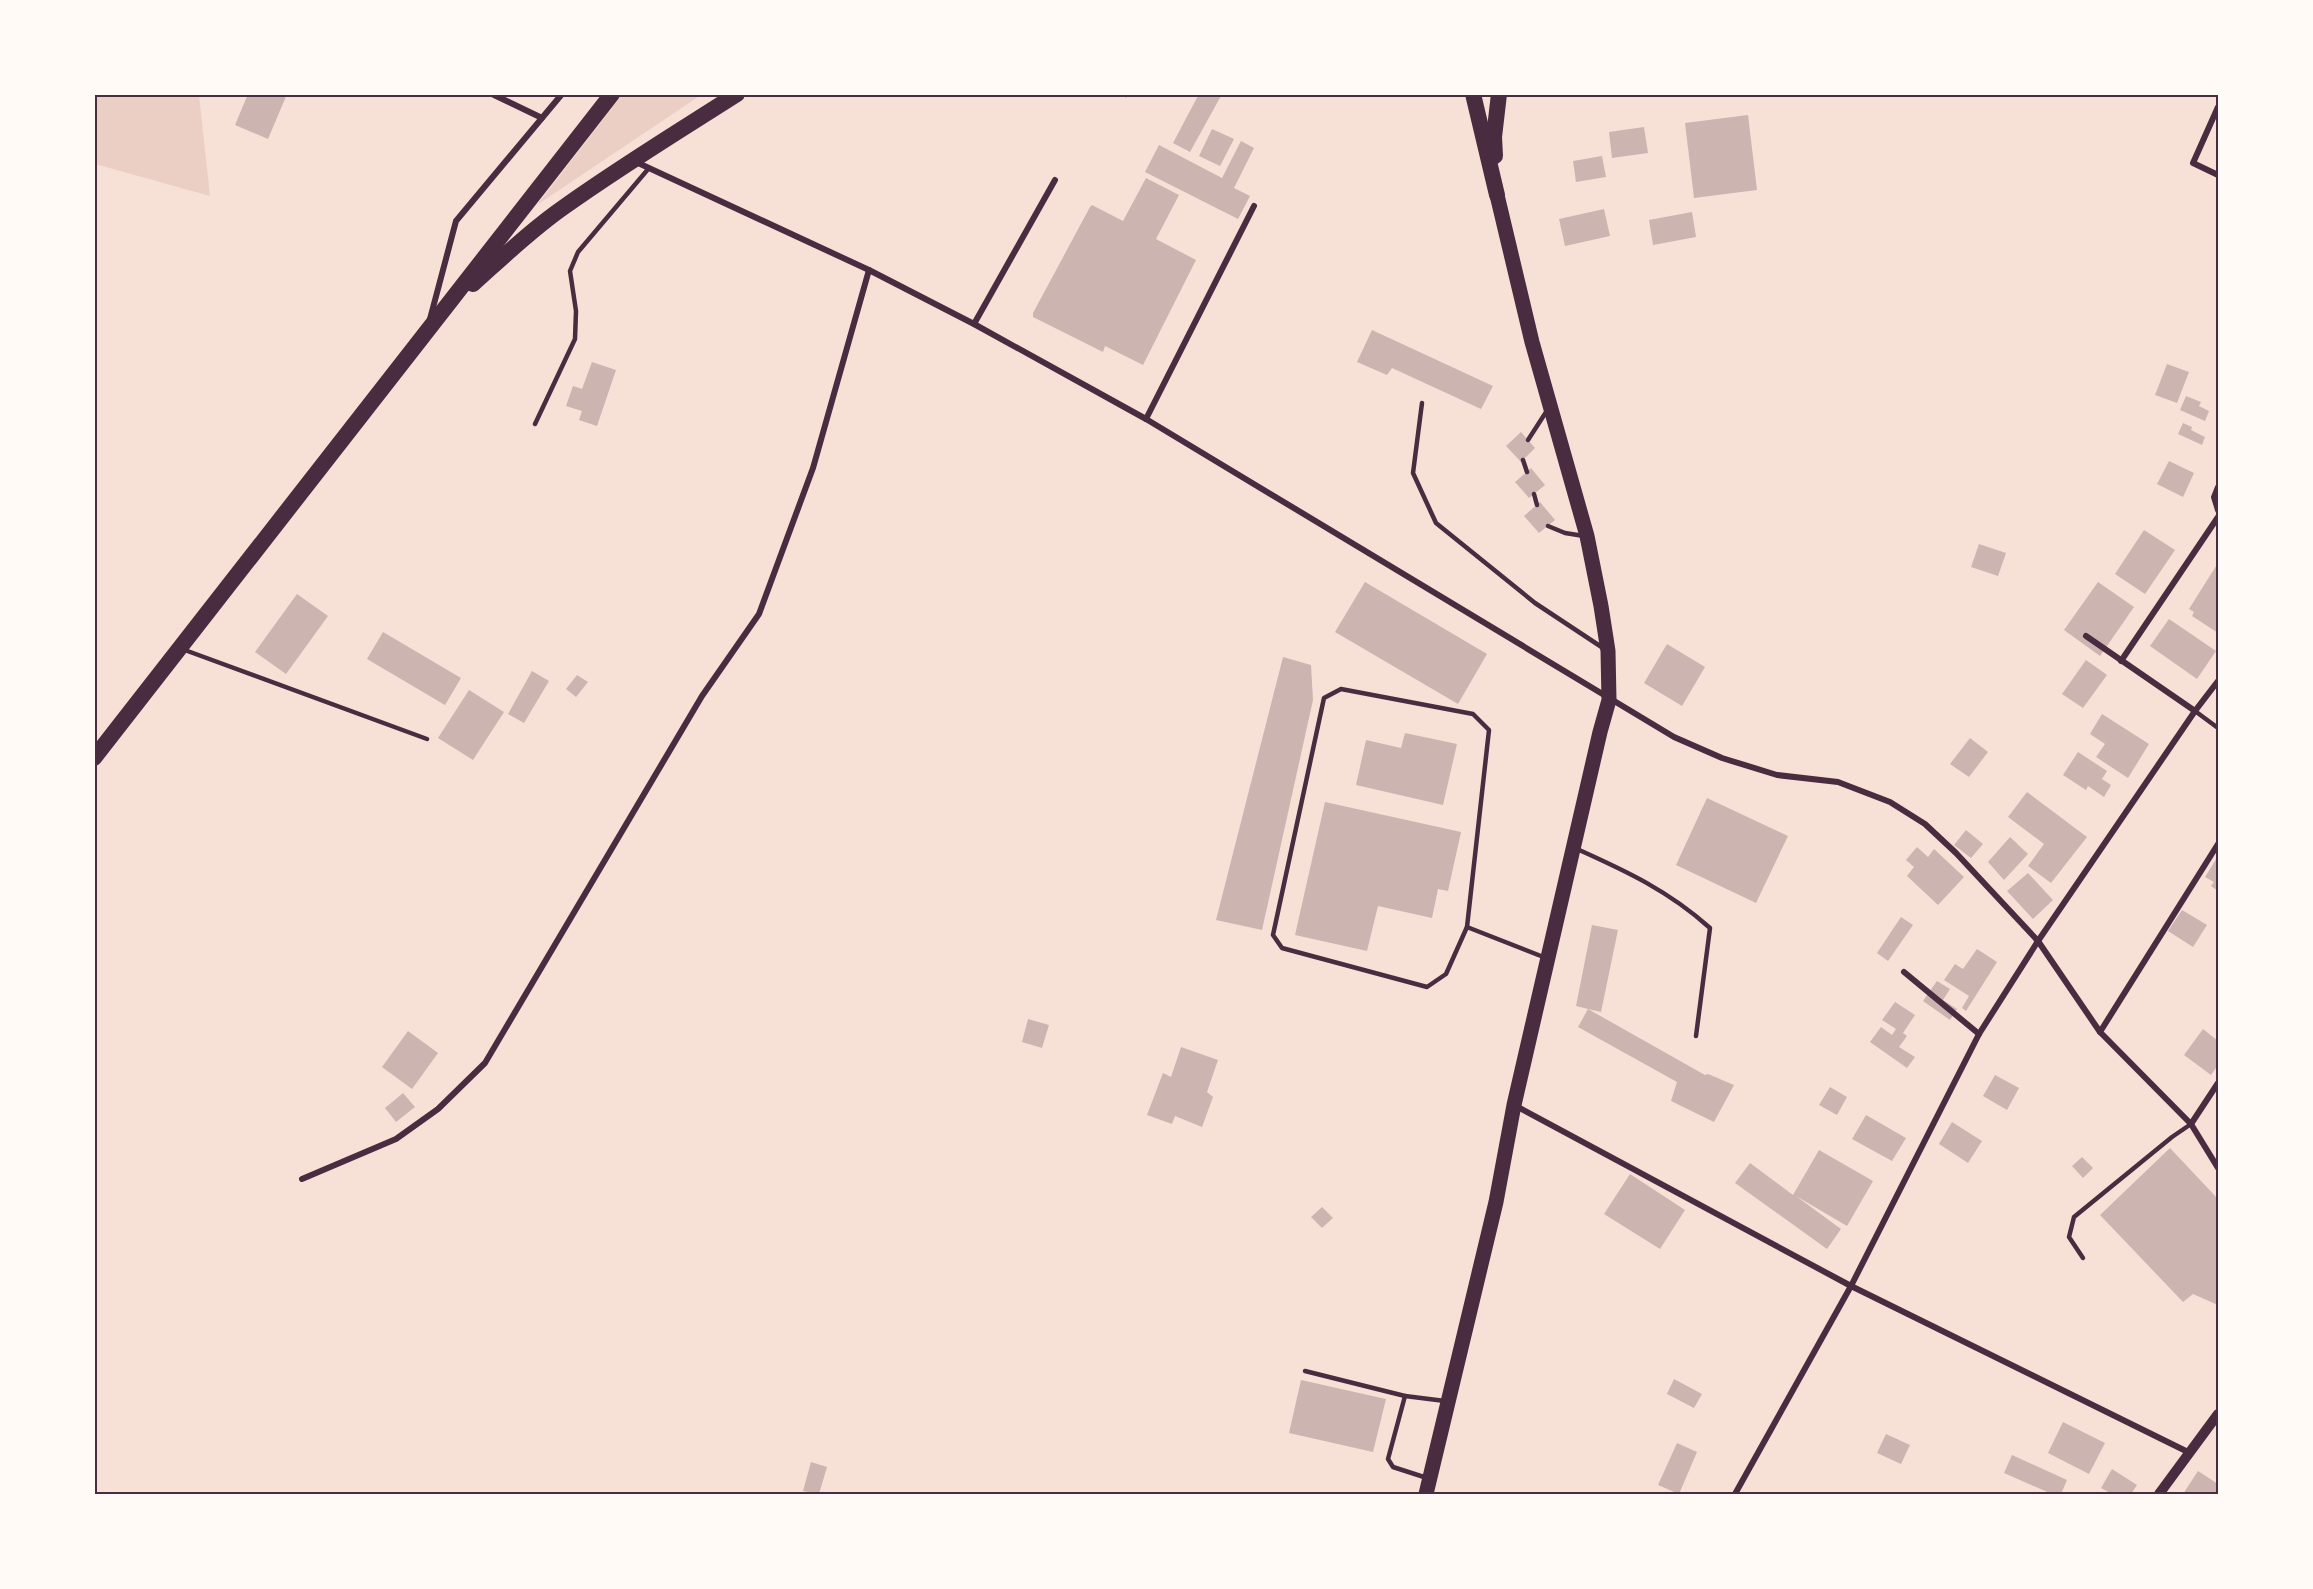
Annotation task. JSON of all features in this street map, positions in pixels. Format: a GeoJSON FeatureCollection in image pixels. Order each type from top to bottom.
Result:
{"type":"FeatureCollection","features":[{"type":"Feature","properties":{"kind":"highway"},"geometry":{"type":"LineString","coordinates":[[94,758],[612,94]]}},
{"type":"Feature","properties":{"kind":"highway"},"geometry":{"type":"LineString","coordinates":[[438,316],[520,241],[562,208],[632,160],[737,94]]}},
{"type":"Feature","properties":{"kind":"highway"},"geometry":{"type":"LineString","coordinates":[[1473,94],[1497,195]]}},
{"type":"Feature","properties":{"kind":"highway"},"geometry":{"type":"LineString","coordinates":[[1497,195],[1494,136],[1499,94]]}},
{"type":"Feature","properties":{"kind":"main road"},"geometry":{"type":"LineString","coordinates":[[1426,1494],[1496,1202],[1514,1105],[1609,700],[1608,651],[1587,536],[1532,342],[1497,195]]}},
{"type":"Feature","properties":{"kind":"street"},"geometry":{"type":"LineString","coordinates":[[492,94],[542,118]]}},
{"type":"Feature","properties":{"kind":"street"},"geometry":{"type":"LineString","coordinates":[[427,329],[456,221],[562,94]]}},
{"type":"Feature","properties":{"kind":"street"},"geometry":{"type":"LineString","coordinates":[[2218,107],[2193,163],[2218,175]]}},
{"type":"Feature","properties":{"kind":"street"},"geometry":{"type":"LineString","coordinates":[[632,160],[869,270],[974,324],[1146,419],[1609,700],[1674,737],[1722,758],[1777,775],[1838,782],[1890,802],[1925,824],[1956,853],[2038,941],[2100,1032],[2191,1124],[2218,1168]]}},
{"type":"Feature","properties":{"kind":"street"},"geometry":{"type":"LineString","coordinates":[[974,324],[1055,180]]}},
{"type":"Feature","properties":{"kind":"street"},"geometry":{"type":"LineString","coordinates":[[1146,419],[1254,206]]}},
{"type":"Feature","properties":{"kind":"street"},"geometry":{"type":"LineString","coordinates":[[302,1179],[396,1139],[438,1109],[485,1063],[702,696],[759,614],[813,468],[869,270]]}},
{"type":"Feature","properties":{"kind":"street"},"geometry":{"type":"LineString","coordinates":[[2218,488],[2214,497],[2218,510]]}},
{"type":"Feature","properties":{"kind":"street"},"geometry":{"type":"LineString","coordinates":[[2121,661],[2218,517]]}},
{"type":"Feature","properties":{"kind":"street"},"geometry":{"type":"LineString","coordinates":[[2086,636],[2195,711]]}},
{"type":"Feature","properties":{"kind":"street"},"geometry":{"type":"LineString","coordinates":[[1735,1494],[1851,1286],[1979,1034],[2038,941],[2195,711],[2218,681]]}},
{"type":"Feature","properties":{"kind":"street"},"geometry":{"type":"LineString","coordinates":[[2100,1032],[2218,844]]}},
{"type":"Feature","properties":{"kind":"street"},"geometry":{"type":"LineString","coordinates":[[1904,972],[1979,1034]]}},
{"type":"Feature","properties":{"kind":"street"},"geometry":{"type":"LineString","coordinates":[[2191,1124],[2218,1083]]}},
{"type":"Feature","properties":{"kind":"street"},"geometry":{"type":"LineString","coordinates":[[1514,1105],[1851,1286],[2190,1453]]}},
{"type":"Feature","properties":{"kind":"street"},"geometry":{"type":"LineString","coordinates":[[2159,1494],[2218,1414]]}},
{"type":"Feature","properties":{"kind":"lane"},"geometry":{"type":"LineString","coordinates":[[535,424],[575,339],[576,311],[570,271],[578,252],[649,168]]}},
{"type":"Feature","properties":{"kind":"lane"},"geometry":{"type":"LineString","coordinates":[[1422,403],[1413,473],[1436,523],[1535,603],[1608,651]]}},
{"type":"Feature","properties":{"kind":"lane"},"geometry":{"type":"LineString","coordinates":[[1528,440],[1551,405]]}},
{"type":"Feature","properties":{"kind":"lane"},"geometry":{"type":"LineString","coordinates":[[1523,460],[1527,472]]}},
{"type":"Feature","properties":{"kind":"lane"},"geometry":{"type":"LineString","coordinates":[[1534,494],[1537,505]]}},
{"type":"Feature","properties":{"kind":"lane"},"geometry":{"type":"LineString","coordinates":[[1548,526],[1565,533],[1587,536]]}},
{"type":"Feature","properties":{"kind":"lane"},"geometry":{"type":"LineString","coordinates":[[180,648],[427,739]]}},
{"type":"Feature","properties":{"kind":"lane"},"geometry":{"type":"LineString","coordinates":[[1341,689],[1473,714],[1490,730],[1467,927],[1446,974],[1427,987],[1282,948],[1272,935],[1324,698],[1341,689]]}},
{"type":"Feature","properties":{"kind":"lane"},"geometry":{"type":"LineString","coordinates":[[2195,711],[2218,728]]}},
{"type":"Feature","properties":{"kind":"lane"},"geometry":{"type":"LineString","coordinates":[[1574,848],[1640,878],[1687,908],[1710,928],[1696,1036]]}},
{"type":"Feature","properties":{"kind":"lane"},"geometry":{"type":"LineString","coordinates":[[1467,927],[1549,959]]}},
{"type":"Feature","properties":{"kind":"lane"},"geometry":{"type":"LineString","coordinates":[[2083,1258],[2069,1237],[2074,1217],[2191,1124]]}},
{"type":"Feature","properties":{"kind":"lane"},"geometry":{"type":"LineString","coordinates":[[1305,1371],[1405,1396],[1448,1402]]}},
{"type":"Feature","properties":{"kind":"lane"},"geometry":{"type":"LineString","coordinates":[[1405,1396],[1388,1459],[1393,1467],[1430,1479]]}},
{"type":"Feature","properties":{"kind":"shaded area"},"geometry":{"type":"Polygon","coordinates":[[[94,95],[199,95],[210,196],[95,164],[94,95]]]}},
{"type":"Feature","properties":{"kind":"shaded area"},"geometry":{"type":"Polygon","coordinates":[[[622,95],[701,95],[537,205],[622,95]]]}},
{"type":"Feature","properties":{"kind":"building"},"geometry":{"type":"Polygon","coordinates":[[[248,94],[287,94],[268,139],[235,125],[248,94]]]}},
{"type":"Feature","properties":{"kind":"building"},"geometry":{"type":"Polygon","coordinates":[[[1199,94],[1222,94],[1190,152],[1173,143],[1199,94]]]}},
{"type":"Feature","properties":{"kind":"building"},"geometry":{"type":"Polygon","coordinates":[[[1748,115],[1757,190],[1694,198],[1685,123],[1748,115]]]}},
{"type":"Feature","properties":{"kind":"building"},"geometry":{"type":"Polygon","coordinates":[[[1644,127],[1648,153],[1612,158],[1609,132],[1644,127]]]}},
{"type":"Feature","properties":{"kind":"building"},"geometry":{"type":"Polygon","coordinates":[[[1212,129],[1234,139],[1220,166],[1199,156],[1212,129]]]}},
{"type":"Feature","properties":{"kind":"building"},"geometry":{"type":"Polygon","coordinates":[[[1241,141],[1254,148],[1234,188],[1250,196],[1238,219],[1145,172],[1159,145],[1222,178],[1241,141]]]}},
{"type":"Feature","properties":{"kind":"building"},"geometry":{"type":"Polygon","coordinates":[[[1602,156],[1606,177],[1576,182],[1573,161],[1602,156]]]}},
{"type":"Feature","properties":{"kind":"building"},"geometry":{"type":"Polygon","coordinates":[[[1146,178],[1179,195],[1156,239],[1196,260],[1143,365],[1105,346],[1103,352],[1033,317],[1033,313],[1090,207],[1092,205],[1123,221],[1146,178]]]}},
{"type":"Feature","properties":{"kind":"building"},"geometry":{"type":"Polygon","coordinates":[[[1604,209],[1610,236],[1565,246],[1559,219],[1604,209]]]}},
{"type":"Feature","properties":{"kind":"building"},"geometry":{"type":"Polygon","coordinates":[[[1692,212],[1696,237],[1653,245],[1649,220],[1692,212]]]}},
{"type":"Feature","properties":{"kind":"building"},"geometry":{"type":"Polygon","coordinates":[[[1372,330],[1493,386],[1481,409],[1392,368],[1387,375],[1357,362],[1372,330]]]}},
{"type":"Feature","properties":{"kind":"building"},"geometry":{"type":"Polygon","coordinates":[[[592,362],[616,370],[597,426],[579,420],[582,411],[566,406],[573,386],[582,389],[592,362]]]}},
{"type":"Feature","properties":{"kind":"building"},"geometry":{"type":"Polygon","coordinates":[[[2167,364],[2189,372],[2177,403],[2155,395],[2167,364]]]}},
{"type":"Feature","properties":{"kind":"building"},"geometry":{"type":"Polygon","coordinates":[[[2186,396],[2201,402],[2199,406],[2209,411],[2205,421],[2180,410],[2186,396]]]}},
{"type":"Feature","properties":{"kind":"building"},"geometry":{"type":"Polygon","coordinates":[[[2183,423],[2205,437],[2202,445],[2178,434],[2183,423]]]}},
{"type":"Feature","properties":{"kind":"building"},"geometry":{"type":"Polygon","coordinates":[[[1521,432],[1535,448],[1521,462],[1506,446],[1521,432]]]}},
{"type":"Feature","properties":{"kind":"building"},"geometry":{"type":"Polygon","coordinates":[[[2169,461],[2194,473],[2183,497],[2157,484],[2169,461]]]}},
{"type":"Feature","properties":{"kind":"building"},"geometry":{"type":"Polygon","coordinates":[[[1531,468],[1545,485],[1529,498],[1515,482],[1531,468]]]}},
{"type":"Feature","properties":{"kind":"building"},"geometry":{"type":"Polygon","coordinates":[[[1540,502],[1555,520],[1539,533],[1524,516],[1540,502]]]}},
{"type":"Feature","properties":{"kind":"building"},"geometry":{"type":"Polygon","coordinates":[[[2144,530],[2175,550],[2145,594],[2115,574],[2144,530]]]}},
{"type":"Feature","properties":{"kind":"building"},"geometry":{"type":"Polygon","coordinates":[[[1979,544],[2006,553],[1998,576],[1971,567],[1979,544]]]}},
{"type":"Feature","properties":{"kind":"building"},"geometry":{"type":"Polygon","coordinates":[[[2218,563],[2218,633],[2192,616],[2194,612],[2189,609],[2218,563]]]}},
{"type":"Feature","properties":{"kind":"building"},"geometry":{"type":"Polygon","coordinates":[[[1365,582],[1487,654],[1458,704],[1335,632],[1365,582]]]}},
{"type":"Feature","properties":{"kind":"building"},"geometry":{"type":"Polygon","coordinates":[[[2098,582],[2134,607],[2100,656],[2064,630],[2098,582]]]}},
{"type":"Feature","properties":{"kind":"building"},"geometry":{"type":"Polygon","coordinates":[[[297,594],[328,616],[286,674],[255,652],[297,594]]]}},
{"type":"Feature","properties":{"kind":"building"},"geometry":{"type":"Polygon","coordinates":[[[2169,619],[2216,651],[2197,679],[2150,646],[2169,619]]]}},
{"type":"Feature","properties":{"kind":"building"},"geometry":{"type":"Polygon","coordinates":[[[383,632],[461,678],[445,705],[367,659],[383,632]]]}},
{"type":"Feature","properties":{"kind":"building"},"geometry":{"type":"Polygon","coordinates":[[[1667,644],[1705,667],[1682,706],[1644,683],[1667,644]]]}},
{"type":"Feature","properties":{"kind":"building"},"geometry":{"type":"Polygon","coordinates":[[[1283,657],[1311,665],[1313,700],[1262,930],[1216,920],[1283,657]]]}},
{"type":"Feature","properties":{"kind":"building"},"geometry":{"type":"Polygon","coordinates":[[[2086,660],[2107,675],[2083,708],[2062,694],[2086,660]]]}},
{"type":"Feature","properties":{"kind":"building"},"geometry":{"type":"Polygon","coordinates":[[[532,671],[549,681],[524,723],[508,714],[532,671]]]}},
{"type":"Feature","properties":{"kind":"building"},"geometry":{"type":"Polygon","coordinates":[[[577,675],[588,682],[576,697],[566,689],[577,675]]]}},
{"type":"Feature","properties":{"kind":"building"},"geometry":{"type":"Polygon","coordinates":[[[469,690],[504,712],[473,760],[438,738],[469,690]]]}},
{"type":"Feature","properties":{"kind":"building"},"geometry":{"type":"Polygon","coordinates":[[[2102,714],[2149,744],[2128,778],[2096,757],[2105,744],[2090,734],[2102,714]]]}},
{"type":"Feature","properties":{"kind":"building"},"geometry":{"type":"Polygon","coordinates":[[[1405,733],[1457,744],[1443,805],[1356,785],[1366,740],[1401,748],[1405,733]]]}},
{"type":"Feature","properties":{"kind":"building"},"geometry":{"type":"Polygon","coordinates":[[[1970,738],[1988,752],[1969,777],[1950,764],[1970,738]]]}},
{"type":"Feature","properties":{"kind":"building"},"geometry":{"type":"Polygon","coordinates":[[[2078,752],[2107,771],[2102,779],[2111,785],[2104,797],[2088,786],[2086,790],[2063,775],[2078,752]]]}},
{"type":"Feature","properties":{"kind":"building"},"geometry":{"type":"Polygon","coordinates":[[[2027,792],[2087,837],[2051,883],[2028,866],[2044,844],[2008,817],[2027,792]]]}},
{"type":"Feature","properties":{"kind":"building"},"geometry":{"type":"Polygon","coordinates":[[[1707,798],[1788,836],[1756,903],[1676,865],[1707,798]]]}},
{"type":"Feature","properties":{"kind":"building"},"geometry":{"type":"Polygon","coordinates":[[[1325,802],[1461,832],[1448,891],[1438,889],[1432,918],[1378,906],[1367,951],[1295,935],[1325,802]]]}},
{"type":"Feature","properties":{"kind":"building"},"geometry":{"type":"Polygon","coordinates":[[[1966,830],[1983,844],[1971,858],[1954,845],[1966,830]]]}},
{"type":"Feature","properties":{"kind":"building"},"geometry":{"type":"Polygon","coordinates":[[[2010,837],[2028,854],[2004,880],[1988,862],[2010,837]]]}},
{"type":"Feature","properties":{"kind":"building"},"geometry":{"type":"Polygon","coordinates":[[[1917,847],[1928,857],[1934,849],[1964,877],[1938,905],[1907,876],[1914,867],[1906,860],[1917,847]]]}},
{"type":"Feature","properties":{"kind":"building"},"geometry":{"type":"Polygon","coordinates":[[[2218,856],[2218,891],[2211,886],[2214,882],[2205,877],[2218,856]]]}},
{"type":"Feature","properties":{"kind":"building"},"geometry":{"type":"Polygon","coordinates":[[[2028,873],[2053,900],[2033,919],[2007,891],[2028,873]]]}},
{"type":"Feature","properties":{"kind":"building"},"geometry":{"type":"Polygon","coordinates":[[[2182,910],[2207,925],[2193,947],[2168,931],[2182,910]]]}},
{"type":"Feature","properties":{"kind":"building"},"geometry":{"type":"Polygon","coordinates":[[[1901,917],[1913,925],[1888,961],[1877,953],[1901,917]]]}},
{"type":"Feature","properties":{"kind":"building"},"geometry":{"type":"Polygon","coordinates":[[[1592,925],[1618,930],[1601,1012],[1576,1006],[1592,925]]]}},
{"type":"Feature","properties":{"kind":"building"},"geometry":{"type":"Polygon","coordinates":[[[1977,949],[1997,962],[1966,1011],[1962,1008],[1969,996],[1944,980],[1955,964],[1963,969],[1977,949]]]}},
{"type":"Feature","properties":{"kind":"building"},"geometry":{"type":"Polygon","coordinates":[[[1937,981],[1950,989],[1943,1000],[1957,1009],[1950,1020],[1923,1001],[1937,981]]]}},
{"type":"Feature","properties":{"kind":"building"},"geometry":{"type":"Polygon","coordinates":[[[1895,1002],[1915,1015],[1903,1033],[1907,1036],[1899,1047],[1915,1057],[1907,1068],[1870,1042],[1881,1027],[1892,1035],[1896,1029],[1882,1020],[1895,1002]]]}},
{"type":"Feature","properties":{"kind":"building"},"geometry":{"type":"Polygon","coordinates":[[[1588,1009],[1705,1075],[1708,1074],[1734,1085],[1714,1122],[1671,1101],[1677,1082],[1578,1027],[1588,1009]]]}},
{"type":"Feature","properties":{"kind":"building"},"geometry":{"type":"Polygon","coordinates":[[[1028,1019],[1049,1025],[1042,1048],[1022,1042],[1028,1019]]]}},
{"type":"Feature","properties":{"kind":"building"},"geometry":{"type":"Polygon","coordinates":[[[2203,1029],[2218,1041],[2218,1065],[2211,1075],[2184,1055],[2203,1029]]]}},
{"type":"Feature","properties":{"kind":"building"},"geometry":{"type":"Polygon","coordinates":[[[408,1031],[438,1053],[412,1089],[382,1067],[408,1031]]]}},
{"type":"Feature","properties":{"kind":"building"},"geometry":{"type":"Polygon","coordinates":[[[1181,1047],[1218,1060],[1207,1092],[1213,1097],[1202,1127],[1175,1116],[1172,1124],[1147,1115],[1163,1073],[1171,1077],[1181,1047]]]}},
{"type":"Feature","properties":{"kind":"building"},"geometry":{"type":"Polygon","coordinates":[[[1995,1075],[2019,1088],[2007,1110],[1983,1096],[1995,1075]]]}},
{"type":"Feature","properties":{"kind":"building"},"geometry":{"type":"Polygon","coordinates":[[[1830,1087],[1847,1097],[1837,1115],[1819,1105],[1830,1087]]]}},
{"type":"Feature","properties":{"kind":"building"},"geometry":{"type":"Polygon","coordinates":[[[403,1093],[415,1107],[396,1122],[385,1108],[403,1093]]]}},
{"type":"Feature","properties":{"kind":"building"},"geometry":{"type":"Polygon","coordinates":[[[1866,1115],[1906,1138],[1892,1161],[1852,1139],[1866,1115]]]}},
{"type":"Feature","properties":{"kind":"building"},"geometry":{"type":"Polygon","coordinates":[[[1952,1122],[1982,1141],[1968,1163],[1939,1144],[1952,1122]]]}},
{"type":"Feature","properties":{"kind":"building"},"geometry":{"type":"Polygon","coordinates":[[[2170,1148],[2218,1199],[2218,1305],[2193,1294],[2183,1302],[2100,1215],[2170,1148]]]}},
{"type":"Feature","properties":{"kind":"building"},"geometry":{"type":"Polygon","coordinates":[[[1819,1150],[1873,1181],[1847,1226],[1796,1196],[1841,1229],[1827,1249],[1735,1183],[1750,1163],[1793,1195],[1819,1150]]]}},
{"type":"Feature","properties":{"kind":"building"},"geometry":{"type":"Polygon","coordinates":[[[2082,1157],[2093,1168],[2083,1178],[2072,1166],[2082,1157]]]}},
{"type":"Feature","properties":{"kind":"building"},"geometry":{"type":"Polygon","coordinates":[[[1630,1174],[1685,1210],[1660,1249],[1604,1214],[1630,1174]]]}},
{"type":"Feature","properties":{"kind":"building"},"geometry":{"type":"Polygon","coordinates":[[[1322,1207],[1333,1218],[1322,1228],[1311,1217],[1322,1207]]]}},
{"type":"Feature","properties":{"kind":"building"},"geometry":{"type":"Polygon","coordinates":[[[1674,1379],[1702,1394],[1694,1408],[1667,1394],[1674,1379]]]}},
{"type":"Feature","properties":{"kind":"building"},"geometry":{"type":"Polygon","coordinates":[[[1301,1380],[1386,1399],[1373,1452],[1289,1433],[1301,1380]]]}},
{"type":"Feature","properties":{"kind":"building"},"geometry":{"type":"Polygon","coordinates":[[[2063,1422],[2105,1443],[2089,1474],[2048,1453],[2063,1422]]]}},
{"type":"Feature","properties":{"kind":"building"},"geometry":{"type":"Polygon","coordinates":[[[1886,1434],[1910,1445],[1901,1464],[1877,1453],[1886,1434]]]}},
{"type":"Feature","properties":{"kind":"building"},"geometry":{"type":"Polygon","coordinates":[[[1677,1443],[1697,1452],[1679,1494],[1658,1485],[1677,1443]]]}},
{"type":"Feature","properties":{"kind":"building"},"geometry":{"type":"Polygon","coordinates":[[[2012,1455],[2067,1480],[2061,1494],[2052,1494],[2004,1473],[2012,1455]]]}},
{"type":"Feature","properties":{"kind":"building"},"geometry":{"type":"Polygon","coordinates":[[[811,1462],[827,1467],[819,1494],[803,1491],[811,1462]]]}},
{"type":"Feature","properties":{"kind":"building"},"geometry":{"type":"Polygon","coordinates":[[[2112,1469],[2137,1485],[2131,1494],[2112,1494],[2101,1488],[2112,1469]]]}},
{"type":"Feature","properties":{"kind":"building"},"geometry":{"type":"Polygon","coordinates":[[[2198,1471],[2218,1484],[2218,1494],[2183,1494],[2198,1471]]]}}]}
